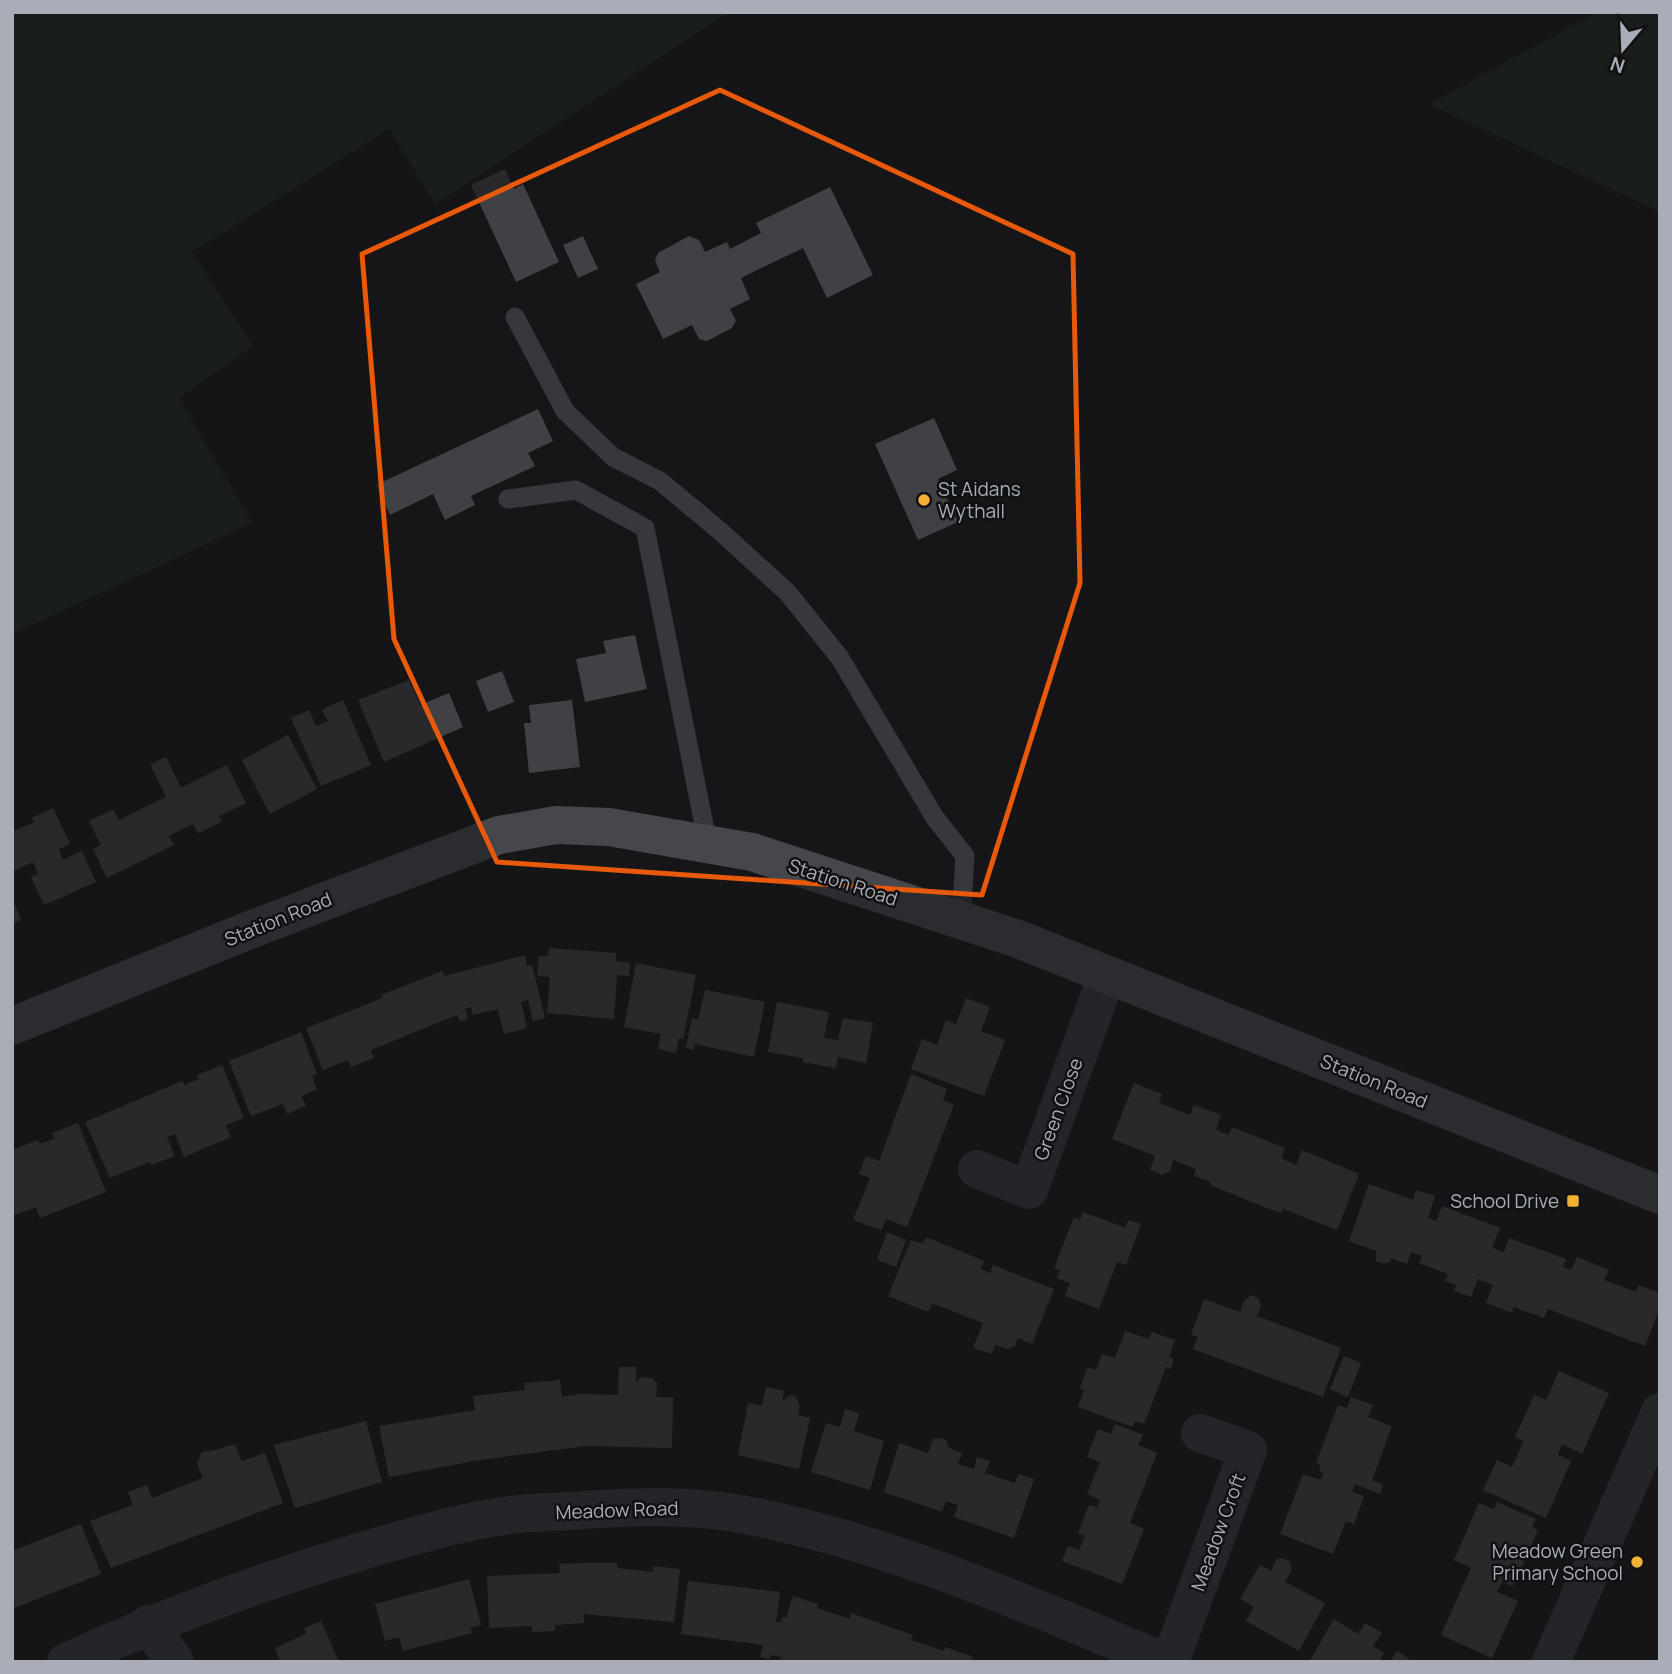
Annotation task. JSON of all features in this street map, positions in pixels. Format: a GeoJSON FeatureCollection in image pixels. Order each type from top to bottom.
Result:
{"type":"FeatureCollection","features":[{"type":"Feature","properties":{"kind":"street","name":"Station Road"},"geometry":{"type":"LineString","coordinates":[[12,1026],[247,931],[499,835],[556,825],[608,827],[751,852],[1018,939],[1660,1195]]}},
{"type":"Feature","properties":{"kind":"street","name":"Green Close"},"geometry":{"type":"LineString","coordinates":[[977,1169],[1029,1190],[1107,975]]}},
{"type":"Feature","properties":{"kind":"street"},"geometry":{"type":"LineString","coordinates":[[1551,1662],[1660,1412]]}},
{"type":"Feature","properties":{"kind":"street","name":"Meadow Croft"},"geometry":{"type":"LineString","coordinates":[[1168,1662],[1248,1450],[1200,1433]]}},
{"type":"Feature","properties":{"kind":"street","name":"Meadow Road"},"geometry":{"type":"LineString","coordinates":[[66,1662],[148,1624],[313,1566],[433,1530],[509,1515],[676,1507],[745,1515],[848,1540],[985,1588],[1168,1662]]}},
{"type":"Feature","properties":{"kind":"street"},"geometry":{"type":"LineString","coordinates":[[148,1624],[175,1662]]}},
{"type":"Feature","properties":{"kind":"lane"},"geometry":{"type":"LineString","coordinates":[[515,317],[565,411],[613,457],[660,481],[720,531],[788,593],[839,658],[935,818],[965,856],[961,921]]}},
{"type":"Feature","properties":{"kind":"lane"},"geometry":{"type":"LineString","coordinates":[[508,499],[576,490],[645,528],[708,845]]}},
{"type":"Feature","properties":{"kind":"highlighted area"},"geometry":{"type":"Polygon","coordinates":[[[720,90],[1073,254],[1080,583],[982,895],[497,862],[394,639],[362,254],[720,90]]]}},
{"type":"Feature","properties":{"kind":"shaded area"},"geometry":{"type":"Polygon","coordinates":[[[12,12],[729,12],[435,204],[389,129],[192,252],[253,346],[179,398],[252,523],[12,634],[12,12]]]}},
{"type":"Feature","properties":{"kind":"shaded area"},"geometry":{"type":"Polygon","coordinates":[[[1598,12],[1660,12],[1660,212],[1429,104],[1598,12]]]}},
{"type":"Feature","properties":{"kind":"building"},"geometry":{"type":"Polygon","coordinates":[[[505,169],[514,189],[523,184],[559,262],[516,282],[471,185],[505,169]]]}},
{"type":"Feature","properties":{"kind":"building"},"geometry":{"type":"Polygon","coordinates":[[[830,187],[873,275],[827,298],[803,248],[741,278],[750,299],[730,309],[736,321],[732,328],[707,341],[699,339],[692,325],[663,339],[636,284],[660,272],[655,261],[658,253],[689,236],[699,240],[705,252],[727,242],[730,249],[761,233],[756,223],[830,187]]]}},
{"type":"Feature","properties":{"kind":"building"},"geometry":{"type":"Polygon","coordinates":[[[583,236],[598,269],[578,278],[563,245],[583,236]]]}},
{"type":"Feature","properties":{"kind":"building"},"geometry":{"type":"Polygon","coordinates":[[[538,409],[553,441],[528,453],[535,466],[471,496],[475,505],[445,520],[433,494],[390,515],[376,485],[538,409]]]}},
{"type":"Feature","properties":{"kind":"building","name":"St Aidans Wythall"},"geometry":{"type":"Polygon","coordinates":[[[934,418],[957,470],[938,479],[958,522],[918,540],[875,444],[934,418]]]}},
{"type":"Feature","properties":{"kind":"building"},"geometry":{"type":"Polygon","coordinates":[[[635,635],[647,689],[585,702],[576,659],[606,653],[603,641],[635,635]]]}},
{"type":"Feature","properties":{"kind":"building"},"geometry":{"type":"Polygon","coordinates":[[[502,671],[514,702],[488,712],[476,681],[502,671]]]}},
{"type":"Feature","properties":{"kind":"building"},"geometry":{"type":"Polygon","coordinates":[[[409,680],[420,705],[449,693],[463,727],[384,762],[358,700],[409,680]]]}},
{"type":"Feature","properties":{"kind":"building"},"geometry":{"type":"Polygon","coordinates":[[[343,700],[371,765],[321,786],[291,718],[309,710],[316,726],[328,721],[322,710],[343,700]]]}},
{"type":"Feature","properties":{"kind":"building"},"geometry":{"type":"Polygon","coordinates":[[[572,700],[580,767],[529,773],[524,723],[531,723],[529,705],[572,700]]]}},
{"type":"Feature","properties":{"kind":"building"},"geometry":{"type":"Polygon","coordinates":[[[288,735],[317,789],[270,814],[242,760],[288,735]]]}},
{"type":"Feature","properties":{"kind":"building"},"geometry":{"type":"Polygon","coordinates":[[[166,757],[181,788],[227,765],[246,803],[219,816],[222,822],[198,833],[193,824],[169,836],[174,845],[107,878],[93,849],[101,845],[89,821],[113,809],[119,820],[166,797],[150,764],[166,757]]]}},
{"type":"Feature","properties":{"kind":"building"},"geometry":{"type":"Polygon","coordinates":[[[53,808],[70,844],[59,849],[63,860],[82,851],[96,882],[44,905],[31,877],[38,874],[33,862],[12,872],[12,832],[34,822],[32,818],[53,808]]]}},
{"type":"Feature","properties":{"kind":"building"},"geometry":{"type":"Polygon","coordinates":[[[12,898],[21,920],[12,924],[12,898]]]}},
{"type":"Feature","properties":{"kind":"building"},"geometry":{"type":"Polygon","coordinates":[[[549,948],[616,953],[616,961],[630,963],[629,976],[617,975],[614,1019],[547,1013],[550,977],[537,976],[539,956],[548,956],[549,948]]]}},
{"type":"Feature","properties":{"kind":"building"},"geometry":{"type":"Polygon","coordinates":[[[525,955],[527,966],[532,965],[545,1018],[533,1021],[528,1000],[521,1002],[527,1028],[504,1034],[498,1009],[473,1015],[471,1007],[465,1009],[468,1018],[460,1022],[457,1015],[371,1050],[374,1058],[351,1067],[348,1060],[323,1070],[306,1028],[442,971],[444,976],[525,955]]]}},
{"type":"Feature","properties":{"kind":"building"},"geometry":{"type":"Polygon","coordinates":[[[636,963],[696,975],[683,1039],[679,1038],[676,1053],[658,1049],[661,1034],[624,1027],[636,963]]]}},
{"type":"Feature","properties":{"kind":"building"},"geometry":{"type":"Polygon","coordinates":[[[705,990],[765,1002],[754,1057],[695,1044],[694,1050],[686,1048],[692,1018],[698,1020],[705,990]]]}},
{"type":"Feature","properties":{"kind":"building"},"geometry":{"type":"Polygon","coordinates":[[[966,998],[990,1007],[981,1031],[1005,1040],[984,1096],[911,1069],[922,1039],[937,1045],[946,1020],[956,1024],[966,998]]]}},
{"type":"Feature","properties":{"kind":"building"},"geometry":{"type":"Polygon","coordinates":[[[777,1002],[829,1012],[824,1038],[838,1040],[843,1018],[873,1023],[866,1063],[838,1057],[836,1068],[803,1062],[803,1058],[768,1052],[777,1002]]]}},
{"type":"Feature","properties":{"kind":"building"},"geometry":{"type":"Polygon","coordinates":[[[301,1032],[317,1074],[312,1076],[317,1090],[301,1096],[306,1106],[287,1114],[283,1104],[251,1116],[229,1061],[301,1032]]]}},
{"type":"Feature","properties":{"kind":"building"},"geometry":{"type":"Polygon","coordinates":[[[222,1065],[244,1118],[226,1125],[231,1137],[184,1157],[175,1134],[167,1137],[175,1156],[151,1165],[150,1162],[110,1178],[85,1122],[182,1081],[184,1085],[199,1079],[197,1075],[222,1065]]]}},
{"type":"Feature","properties":{"kind":"building"},"geometry":{"type":"Polygon","coordinates":[[[911,1074],[947,1089],[943,1100],[954,1105],[907,1227],[886,1219],[881,1230],[853,1220],[870,1178],[859,1174],[866,1156],[879,1161],[911,1074]]]}},
{"type":"Feature","properties":{"kind":"building"},"geometry":{"type":"Polygon","coordinates":[[[1134,1083],[1162,1094],[1159,1103],[1190,1115],[1194,1105],[1221,1115],[1216,1129],[1229,1135],[1232,1127],[1285,1148],[1281,1158],[1291,1163],[1296,1165],[1302,1150],[1359,1174],[1337,1230],[1283,1209],[1281,1213],[1272,1210],[1210,1185],[1211,1182],[1194,1176],[1196,1169],[1173,1160],[1170,1171],[1162,1175],[1150,1170],[1155,1156],[1112,1139],[1134,1083]]]}},
{"type":"Feature","properties":{"kind":"building"},"geometry":{"type":"Polygon","coordinates":[[[78,1123],[106,1192],[40,1218],[36,1207],[12,1216],[12,1150],[38,1140],[40,1144],[55,1138],[52,1133],[78,1123]]]}},
{"type":"Feature","properties":{"kind":"building"},"geometry":{"type":"Polygon","coordinates":[[[1369,1184],[1413,1200],[1416,1190],[1435,1196],[1428,1218],[1436,1221],[1442,1206],[1500,1228],[1492,1247],[1498,1250],[1504,1252],[1509,1238],[1566,1259],[1563,1267],[1571,1270],[1577,1257],[1609,1270],[1604,1280],[1636,1292],[1638,1285],[1660,1293],[1660,1307],[1645,1346],[1548,1309],[1544,1318],[1514,1307],[1512,1313],[1486,1303],[1493,1285],[1478,1279],[1471,1297],[1454,1291],[1456,1285],[1445,1281],[1448,1274],[1419,1263],[1422,1256],[1411,1252],[1407,1264],[1391,1258],[1390,1262],[1384,1264],[1376,1261],[1376,1251],[1349,1241],[1369,1184]]]}},
{"type":"Feature","properties":{"kind":"building"},"geometry":{"type":"Polygon","coordinates":[[[1083,1212],[1126,1228],[1128,1220],[1141,1224],[1126,1265],[1117,1262],[1099,1309],[1065,1296],[1070,1283],[1057,1278],[1060,1270],[1054,1268],[1074,1217],[1080,1220],[1083,1212]]]}},
{"type":"Feature","properties":{"kind":"building"},"geometry":{"type":"Polygon","coordinates":[[[887,1232],[906,1240],[896,1267],[877,1260],[887,1232]]]}},
{"type":"Feature","properties":{"kind":"building"},"geometry":{"type":"Polygon","coordinates":[[[926,1237],[984,1261],[981,1269],[990,1273],[993,1265],[1054,1289],[1032,1344],[1018,1338],[1015,1346],[1008,1349],[995,1345],[992,1354],[973,1348],[983,1323],[932,1303],[928,1312],[888,1296],[911,1240],[923,1244],[926,1237]]]}},
{"type":"Feature","properties":{"kind":"building"},"geometry":{"type":"Polygon","coordinates":[[[1251,1295],[1258,1298],[1261,1306],[1257,1316],[1341,1348],[1323,1397],[1193,1349],[1198,1337],[1191,1335],[1204,1299],[1240,1312],[1244,1301],[1251,1295]]]}},
{"type":"Feature","properties":{"kind":"building"},"geometry":{"type":"Polygon","coordinates":[[[1125,1331],[1149,1339],[1152,1332],[1175,1340],[1169,1357],[1174,1359],[1171,1369],[1166,1367],[1144,1424],[1135,1421],[1133,1427],[1078,1407],[1084,1390],[1080,1388],[1088,1367],[1096,1370],[1102,1354],[1115,1358],[1125,1331]]]}},
{"type":"Feature","properties":{"kind":"building"},"geometry":{"type":"Polygon","coordinates":[[[1344,1356],[1361,1363],[1348,1397],[1330,1389],[1344,1356]]]}},
{"type":"Feature","properties":{"kind":"building"},"geometry":{"type":"Polygon","coordinates":[[[619,1367],[636,1367],[636,1382],[641,1377],[652,1378],[657,1383],[656,1397],[673,1397],[672,1448],[585,1446],[480,1460],[389,1477],[379,1426],[475,1410],[473,1396],[525,1390],[524,1383],[560,1380],[562,1397],[579,1394],[618,1395],[619,1367]]]}},
{"type":"Feature","properties":{"kind":"building"},"geometry":{"type":"Polygon","coordinates":[[[1559,1371],[1609,1393],[1582,1454],[1562,1444],[1558,1455],[1571,1461],[1546,1518],[1483,1490],[1497,1460],[1512,1467],[1524,1441],[1515,1437],[1534,1395],[1546,1400],[1559,1371]]]}},
{"type":"Feature","properties":{"kind":"building"},"geometry":{"type":"Polygon","coordinates":[[[766,1387],[784,1391],[782,1402],[790,1395],[796,1397],[800,1406],[798,1415],[810,1418],[799,1469],[738,1455],[748,1403],[762,1406],[766,1387]]]}},
{"type":"Feature","properties":{"kind":"building"},"geometry":{"type":"Polygon","coordinates":[[[1351,1397],[1373,1405],[1368,1417],[1392,1426],[1372,1480],[1383,1485],[1380,1494],[1355,1484],[1352,1492],[1364,1496],[1354,1524],[1346,1521],[1333,1554],[1280,1534],[1303,1474],[1321,1480],[1324,1473],[1319,1471],[1321,1465],[1316,1463],[1338,1405],[1347,1408],[1351,1397]]]}},
{"type":"Feature","properties":{"kind":"building"},"geometry":{"type":"Polygon","coordinates":[[[845,1409],[859,1413],[854,1431],[884,1441],[870,1490],[811,1472],[826,1423],[840,1427],[845,1409]]]}},
{"type":"Feature","properties":{"kind":"building"},"geometry":{"type":"Polygon","coordinates":[[[366,1421],[382,1482],[295,1508],[274,1445],[366,1421]]]}},
{"type":"Feature","properties":{"kind":"building"},"geometry":{"type":"Polygon","coordinates":[[[1115,1424],[1143,1435],[1138,1445],[1157,1453],[1130,1523],[1144,1529],[1122,1584],[1062,1561],[1068,1546],[1079,1550],[1085,1536],[1078,1533],[1089,1505],[1097,1507],[1100,1500],[1087,1494],[1100,1462],[1087,1457],[1098,1429],[1111,1434],[1115,1424]]]}},
{"type":"Feature","properties":{"kind":"building"},"geometry":{"type":"Polygon","coordinates":[[[933,1439],[946,1440],[949,1448],[962,1453],[958,1464],[974,1469],[977,1457],[990,1461],[985,1473],[1015,1483],[1018,1474],[1034,1479],[1014,1538],[954,1517],[958,1505],[946,1501],[942,1512],[884,1492],[899,1443],[928,1453],[933,1439]]]}},
{"type":"Feature","properties":{"kind":"building"},"geometry":{"type":"Polygon","coordinates":[[[235,1444],[242,1461],[265,1453],[283,1503],[111,1568],[90,1521],[133,1505],[128,1492],[147,1485],[152,1498],[203,1478],[197,1463],[202,1452],[235,1444]]]}},
{"type":"Feature","properties":{"kind":"building"},"geometry":{"type":"Polygon","coordinates":[[[1497,1502],[1536,1519],[1532,1527],[1538,1530],[1513,1586],[1502,1582],[1497,1592],[1518,1601],[1492,1658],[1441,1635],[1471,1568],[1454,1560],[1479,1503],[1494,1509],[1497,1502]]]}},
{"type":"Feature","properties":{"kind":"building"},"geometry":{"type":"Polygon","coordinates":[[[81,1524],[101,1574],[12,1609],[12,1551],[81,1524]]]}},
{"type":"Feature","properties":{"kind":"building"},"geometry":{"type":"Polygon","coordinates":[[[1283,1558],[1290,1562],[1292,1570],[1285,1582],[1325,1603],[1299,1651],[1246,1621],[1254,1607],[1240,1599],[1260,1565],[1271,1571],[1277,1559],[1283,1558]]]}},
{"type":"Feature","properties":{"kind":"building"},"geometry":{"type":"Polygon","coordinates":[[[617,1563],[617,1568],[653,1572],[653,1566],[680,1569],[674,1622],[584,1614],[584,1623],[555,1625],[555,1631],[532,1632],[532,1626],[489,1628],[487,1576],[560,1573],[559,1564],[617,1563]]]}},
{"type":"Feature","properties":{"kind":"building"},"geometry":{"type":"Polygon","coordinates":[[[469,1579],[481,1625],[470,1628],[472,1633],[403,1651],[399,1637],[385,1641],[375,1604],[469,1579]]]}},
{"type":"Feature","properties":{"kind":"building"},"geometry":{"type":"Polygon","coordinates":[[[688,1581],[780,1592],[776,1622],[781,1622],[782,1617],[786,1618],[793,1596],[818,1604],[817,1608],[850,1619],[851,1613],[913,1635],[911,1640],[944,1651],[945,1647],[973,1657],[972,1662],[780,1662],[781,1657],[760,1657],[763,1645],[681,1634],[688,1581]]]}},
{"type":"Feature","properties":{"kind":"building"},"geometry":{"type":"Polygon","coordinates":[[[1334,1619],[1358,1634],[1365,1623],[1382,1633],[1373,1646],[1384,1653],[1379,1662],[1309,1662],[1334,1619]]]}},
{"type":"Feature","properties":{"kind":"building"},"geometry":{"type":"Polygon","coordinates":[[[321,1621],[339,1662],[280,1662],[275,1648],[306,1634],[304,1628],[321,1621]]]}},
{"type":"Feature","properties":{"kind":"building"},"geometry":{"type":"Polygon","coordinates":[[[1397,1651],[1414,1662],[1390,1662],[1397,1651]]]}},
{"type":"Feature","properties":{"kind":"place","name":"St Aidans Wythall"},"geometry":{"type":"Point","coordinates":[924,500]}},
{"type":"Feature","properties":{"kind":"place","name":"School Drive"},"geometry":{"type":"Point","coordinates":[1573,1201]}},
{"type":"Feature","properties":{"kind":"place","name":"Meadow Green Primary School"},"geometry":{"type":"Point","coordinates":[1637,1562]}}]}
